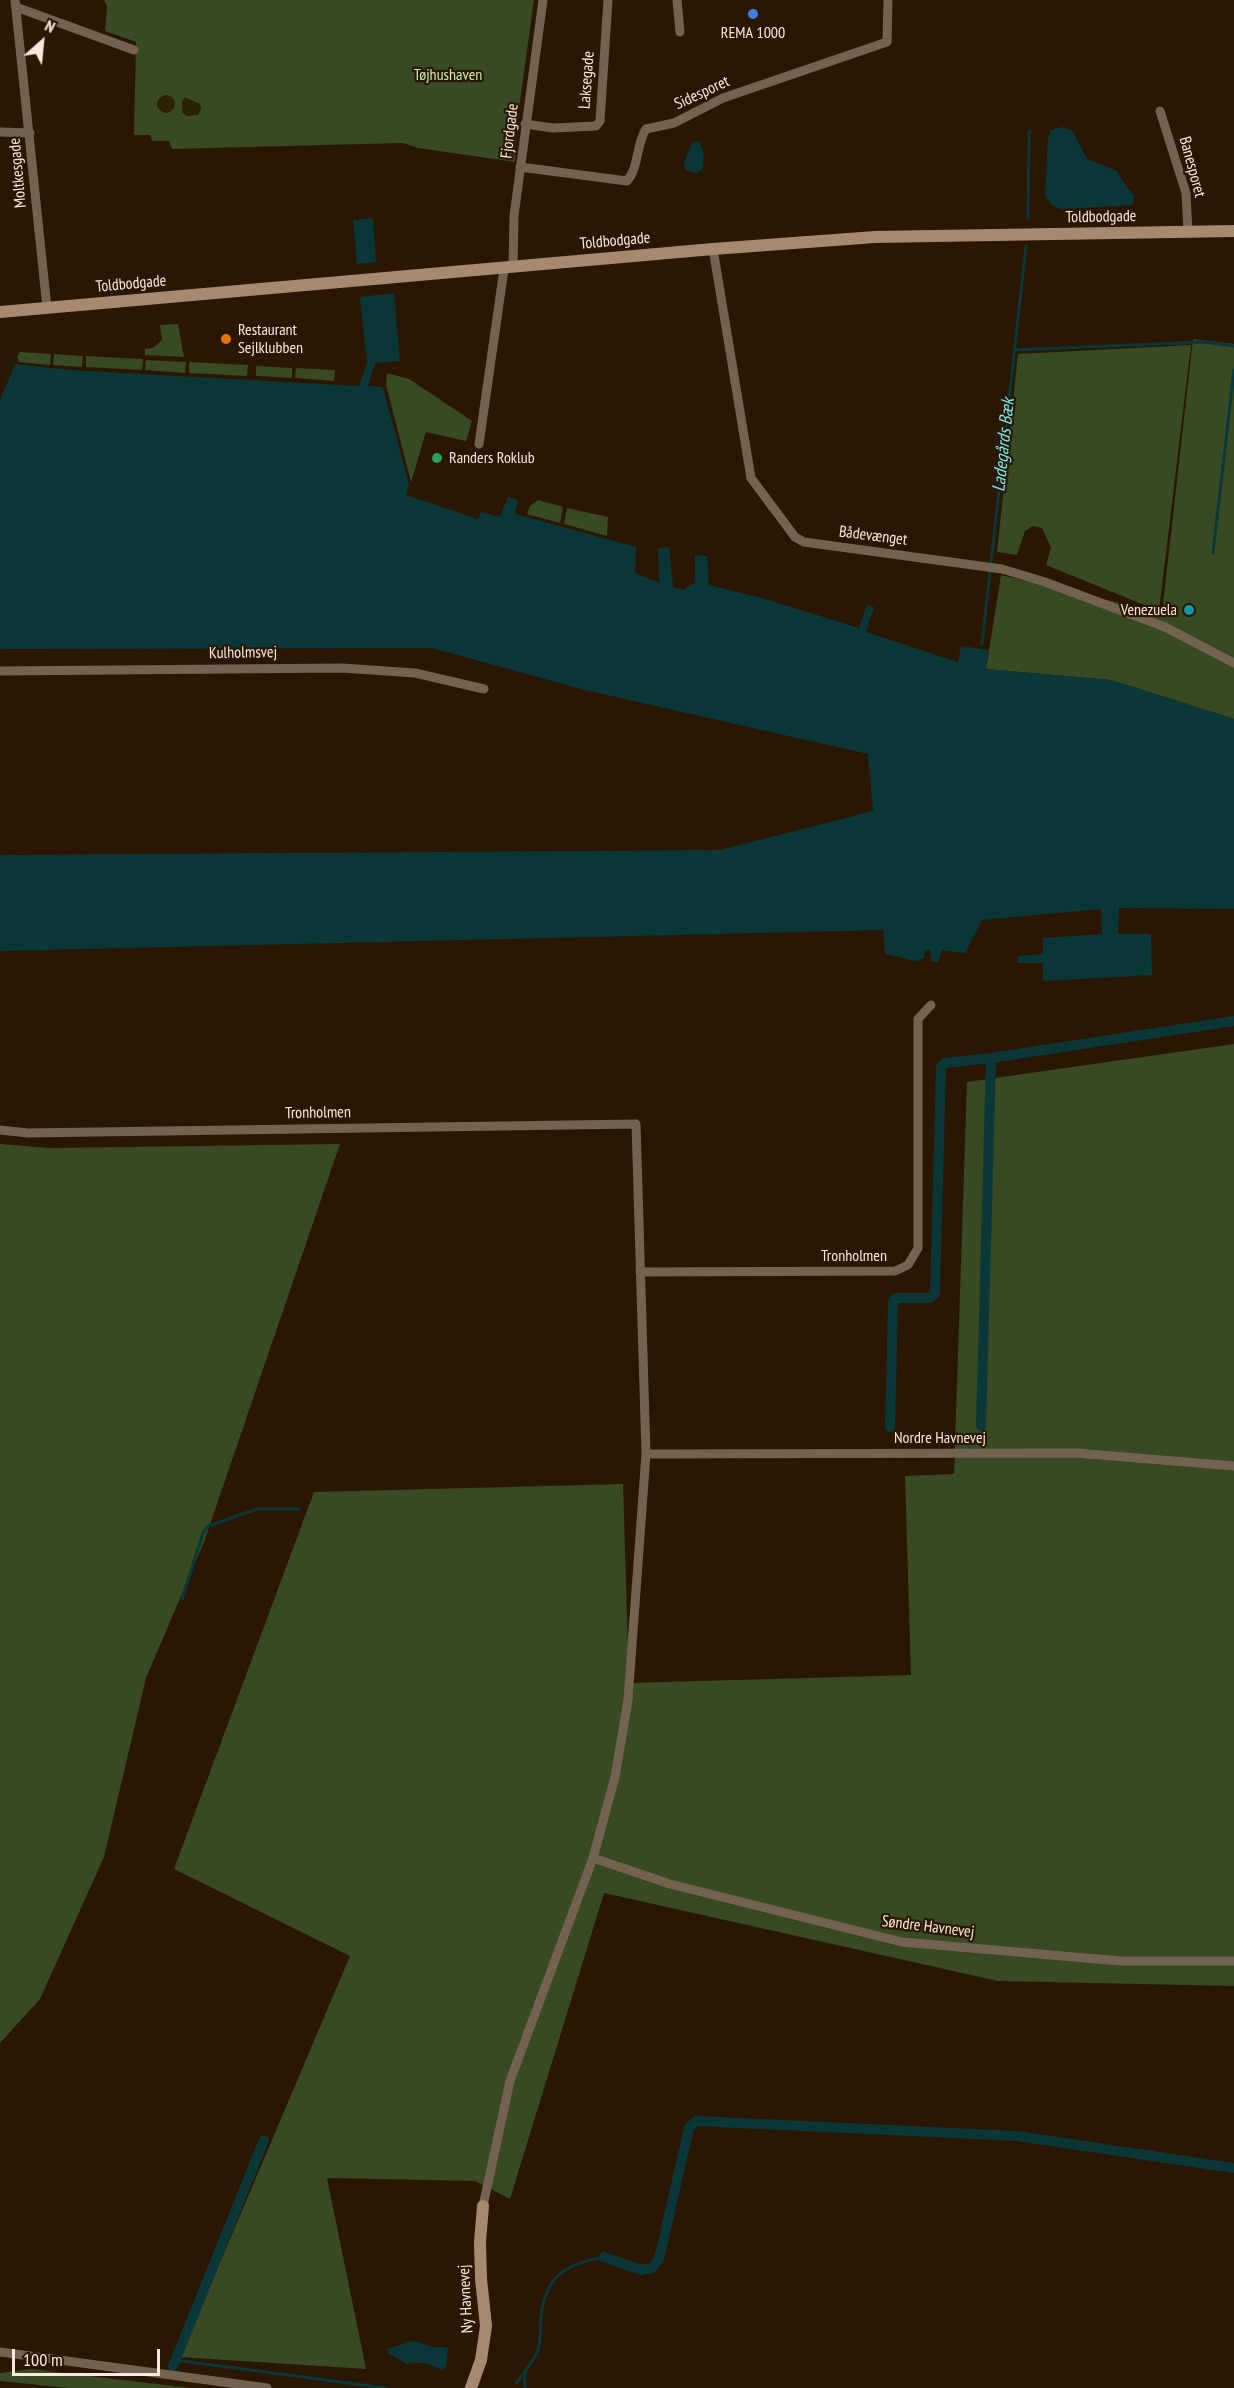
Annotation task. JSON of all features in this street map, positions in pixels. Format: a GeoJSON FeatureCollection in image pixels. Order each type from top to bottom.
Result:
{"type":"FeatureCollection","features":[{"type":"Feature","properties":{"kind":"street","name":"Fjordgade"},"geometry":{"type":"LineString","coordinates":[[479,444],[508,268],[543,0]]}},
{"type":"Feature","properties":{"kind":"street","name":"Laksegade"},"geometry":{"type":"LineString","coordinates":[[525,124],[553,128],[596,126],[600,121],[608,0]]}},
{"type":"Feature","properties":{"kind":"street"},"geometry":{"type":"LineString","coordinates":[[677,0],[680,32]]}},
{"type":"Feature","properties":{"kind":"street","name":"Sidesporet"},"geometry":{"type":"LineString","coordinates":[[520,167],[627,181],[632,174],[640,137],[646,129],[674,123],[723,98],[887,42],[888,0]]}},
{"type":"Feature","properties":{"kind":"street"},"geometry":{"type":"LineString","coordinates":[[15,4],[134,50]]}},
{"type":"Feature","properties":{"kind":"street","name":"Moltkesgade"},"geometry":{"type":"LineString","coordinates":[[15,4],[47,308]]}},
{"type":"Feature","properties":{"kind":"street","name":"Banesporet"},"geometry":{"type":"LineString","coordinates":[[1160,111],[1186,193],[1188,232]]}},
{"type":"Feature","properties":{"kind":"street"},"geometry":{"type":"LineString","coordinates":[[0,132],[30,133]]}},
{"type":"Feature","properties":{"kind":"street","name":"Toldbodgade"},"geometry":{"type":"LineString","coordinates":[[0,312],[713,249],[875,237],[1234,231]]}},
{"type":"Feature","properties":{"kind":"street","name":"Bådevænget"},"geometry":{"type":"LineString","coordinates":[[713,249],[751,478],[795,537],[804,542],[1002,569],[1046,582],[1165,627],[1234,663]]}},
{"type":"Feature","properties":{"kind":"street","name":"Kulholmsvej"},"geometry":{"type":"LineString","coordinates":[[0,671],[342,668],[415,673],[484,688]]}},
{"type":"Feature","properties":{"kind":"street","name":"Tronholmen"},"geometry":{"type":"LineString","coordinates":[[0,1130],[28,1132],[636,1124],[640,1272],[895,1271],[908,1264],[918,1248],[918,1019],[930,1005]]}},
{"type":"Feature","properties":{"kind":"street"},"geometry":{"type":"LineString","coordinates":[[483,2206],[510,2081],[592,1858],[615,1777],[628,1700],[646,1454],[640,1272]]}},
{"type":"Feature","properties":{"kind":"street","name":"Nordre Havnevej"},"geometry":{"type":"LineString","coordinates":[[646,1454],[1076,1453],[1234,1466]]}},
{"type":"Feature","properties":{"kind":"street","name":"Søndre Havnevej"},"geometry":{"type":"LineString","coordinates":[[592,1858],[670,1884],[902,1942],[1120,1961],[1234,1962]]}},
{"type":"Feature","properties":{"kind":"street","name":"Ny Havnevej"},"geometry":{"type":"LineString","coordinates":[[471,2388],[481,2360],[486,2326],[480,2242],[483,2206]]}},
{"type":"Feature","properties":{"kind":"street"},"geometry":{"type":"LineString","coordinates":[[0,2352],[267,2388]]}},
{"type":"Feature","properties":{"kind":"green space","name":"Tøjhushaven"},"geometry":{"type":"Polygon","coordinates":[[[104,0],[534,0],[516,130],[515,162],[418,148],[403,143],[172,149],[169,141],[152,141],[150,135],[134,135],[136,42],[105,31],[107,6],[104,0]]]}},
{"type":"Feature","properties":{"kind":"green space"},"geometry":{"type":"Polygon","coordinates":[[[178,324],[184,357],[145,355],[145,349],[153,348],[162,340],[160,325],[178,324]]]}},
{"type":"Feature","properties":{"kind":"green space"},"geometry":{"type":"Polygon","coordinates":[[[1193,339],[1234,344],[1234,719],[1111,680],[986,669],[1001,575],[1162,613],[1193,339]]]}},
{"type":"Feature","properties":{"kind":"green space"},"geometry":{"type":"Polygon","coordinates":[[[1191,345],[1159,611],[1046,565],[1051,548],[1042,528],[1033,526],[1025,531],[1017,555],[997,552],[1018,354],[1191,345]]]}},
{"type":"Feature","properties":{"kind":"green space"},"geometry":{"type":"Polygon","coordinates":[[[20,352],[51,354],[50,365],[19,362],[17,357],[20,352]]]}},
{"type":"Feature","properties":{"kind":"green space"},"geometry":{"type":"Polygon","coordinates":[[[54,354],[83,356],[82,367],[53,365],[54,354]]]}},
{"type":"Feature","properties":{"kind":"green space"},"geometry":{"type":"Polygon","coordinates":[[[86,356],[143,359],[142,370],[86,367],[86,356]]]}},
{"type":"Feature","properties":{"kind":"green space"},"geometry":{"type":"Polygon","coordinates":[[[146,360],[186,362],[185,373],[145,370],[146,360]]]}},
{"type":"Feature","properties":{"kind":"green space"},"geometry":{"type":"Polygon","coordinates":[[[189,362],[248,365],[247,376],[189,373],[189,362]]]}},
{"type":"Feature","properties":{"kind":"green space"},"geometry":{"type":"Polygon","coordinates":[[[256,366],[292,368],[292,378],[256,376],[256,366]]]}},
{"type":"Feature","properties":{"kind":"green space"},"geometry":{"type":"Polygon","coordinates":[[[296,368],[335,370],[334,381],[295,378],[296,368]]]}},
{"type":"Feature","properties":{"kind":"green space"},"geometry":{"type":"Polygon","coordinates":[[[387,373],[409,379],[472,421],[466,441],[426,432],[411,482],[386,385],[387,373]]]}},
{"type":"Feature","properties":{"kind":"green space"},"geometry":{"type":"Polygon","coordinates":[[[538,500],[563,507],[560,523],[527,514],[530,506],[538,500]]]}},
{"type":"Feature","properties":{"kind":"green space"},"geometry":{"type":"Polygon","coordinates":[[[567,508],[608,517],[607,536],[564,524],[567,508]]]}},
{"type":"Feature","properties":{"kind":"green space"},"geometry":{"type":"Polygon","coordinates":[[[1234,1044],[1234,1986],[998,1981],[604,1893],[510,2199],[475,2181],[327,2178],[366,2369],[180,2357],[350,1956],[174,1869],[314,1492],[623,1484],[629,1683],[911,1675],[905,1476],[954,1474],[967,1082],[1234,1044]]]}},
{"type":"Feature","properties":{"kind":"green space"},"geometry":{"type":"Polygon","coordinates":[[[0,1144],[50,1148],[340,1144],[204,1542],[146,1678],[104,1857],[40,1999],[0,2043],[0,1144]]]}},
{"type":"Feature","properties":{"kind":"green space"},"geometry":{"type":"Polygon","coordinates":[[[31,2369],[190,2388],[69,2388],[0,2381],[0,2373],[31,2369]]]}},
{"type":"Feature","properties":{"kind":"sand"},"geometry":{"type":"Polygon","coordinates":[[[162,95],[170,95],[175,100],[173,111],[162,113],[157,108],[157,100],[162,95]]]}},
{"type":"Feature","properties":{"kind":"sand"},"geometry":{"type":"Polygon","coordinates":[[[185,97],[200,104],[201,109],[198,115],[187,116],[182,112],[182,101],[185,97]]]}},
{"type":"Feature","properties":{"kind":"water"},"geometry":{"type":"Polygon","coordinates":[[[1062,127],[1073,131],[1087,159],[1117,171],[1134,195],[1133,205],[1062,209],[1050,203],[1045,195],[1048,138],[1051,130],[1062,127]]]}},
{"type":"Feature","properties":{"kind":"water"},"geometry":{"type":"Polygon","coordinates":[[[698,141],[703,150],[703,163],[702,170],[696,173],[685,170],[684,162],[692,143],[698,141]]]}},
{"type":"Feature","properties":{"kind":"water"},"geometry":{"type":"Polygon","coordinates":[[[373,218],[376,262],[357,264],[353,220],[373,218]]]}},
{"type":"Feature","properties":{"kind":"water"},"geometry":{"type":"Polygon","coordinates":[[[394,293],[400,361],[375,363],[368,386],[383,387],[409,485],[406,495],[478,519],[481,512],[500,517],[508,497],[518,500],[515,514],[636,547],[635,573],[659,583],[658,548],[669,547],[673,587],[684,590],[695,582],[695,555],[707,556],[709,585],[762,598],[859,628],[867,605],[874,607],[866,632],[958,662],[961,646],[988,650],[986,669],[1111,680],[1234,719],[1234,909],[1119,908],[1118,934],[1151,934],[1152,975],[1043,981],[1043,963],[1018,963],[1018,956],[1043,954],[1043,938],[1102,934],[1101,909],[982,920],[965,953],[942,950],[938,962],[932,962],[930,950],[925,951],[924,958],[916,961],[885,954],[883,930],[0,951],[0,855],[720,850],[873,811],[868,754],[585,690],[432,648],[0,649],[0,400],[15,364],[71,370],[359,386],[367,363],[360,297],[394,293]]]}},
{"type":"Feature","properties":{"kind":"water"},"geometry":{"type":"Polygon","coordinates":[[[412,2341],[432,2347],[448,2348],[446,2366],[443,2370],[421,2363],[407,2364],[389,2354],[387,2349],[412,2341]]]}},
{"type":"Feature","properties":{"kind":"waterway","name":"Ladegårds Bæk"},"geometry":{"type":"LineString","coordinates":[[1028,219],[1029,131]]}},
{"type":"Feature","properties":{"kind":"waterway","name":"Ladegårds Bæk"},"geometry":{"type":"LineString","coordinates":[[982,644],[1026,246]]}},
{"type":"Feature","properties":{"kind":"waterway"},"geometry":{"type":"LineString","coordinates":[[1014,350],[1203,342],[1234,346]]}},
{"type":"Feature","properties":{"kind":"waterway"},"geometry":{"type":"LineString","coordinates":[[1213,553],[1234,370]]}},
{"type":"Feature","properties":{"kind":"waterway"},"geometry":{"type":"LineString","coordinates":[[890,1427],[893,1302],[896,1298],[930,1298],[935,1293],[941,1067],[945,1063],[1234,1021]]}},
{"type":"Feature","properties":{"kind":"waterway"},"geometry":{"type":"LineString","coordinates":[[981,1426],[991,1058]]}},
{"type":"Feature","properties":{"kind":"waterway"},"geometry":{"type":"LineString","coordinates":[[182,1599],[203,1533],[208,1526],[257,1509],[299,1509]]}},
{"type":"Feature","properties":{"kind":"waterway"},"geometry":{"type":"LineString","coordinates":[[604,2257],[641,2270],[652,2268],[659,2259],[689,2128],[696,2121],[1017,2136],[1234,2168]]}},
{"type":"Feature","properties":{"kind":"waterway"},"geometry":{"type":"LineString","coordinates":[[173,2366],[264,2140]]}},
{"type":"Feature","properties":{"kind":"waterway"},"geometry":{"type":"LineString","coordinates":[[525,2388],[526,2370],[536,2356],[540,2343],[543,2303],[547,2291],[560,2274],[568,2268],[604,2257]]}},
{"type":"Feature","properties":{"kind":"waterway"},"geometry":{"type":"LineString","coordinates":[[175,2360],[386,2388]]}},
{"type":"Feature","properties":{"kind":"waterway"},"geometry":{"type":"LineString","coordinates":[[516,2383],[523,2374]]}},
{"type":"Feature","properties":{"kind":"place","name":"REMA 1000"},"geometry":{"type":"Point","coordinates":[753,14]}},
{"type":"Feature","properties":{"kind":"place","name":"Restaurant Sejlklubben"},"geometry":{"type":"Point","coordinates":[226,339]}},
{"type":"Feature","properties":{"kind":"place","name":"Randers Roklub"},"geometry":{"type":"Point","coordinates":[437,458]}},
{"type":"Feature","properties":{"kind":"place","name":"Venezuela"},"geometry":{"type":"Point","coordinates":[1189,610]}}]}
